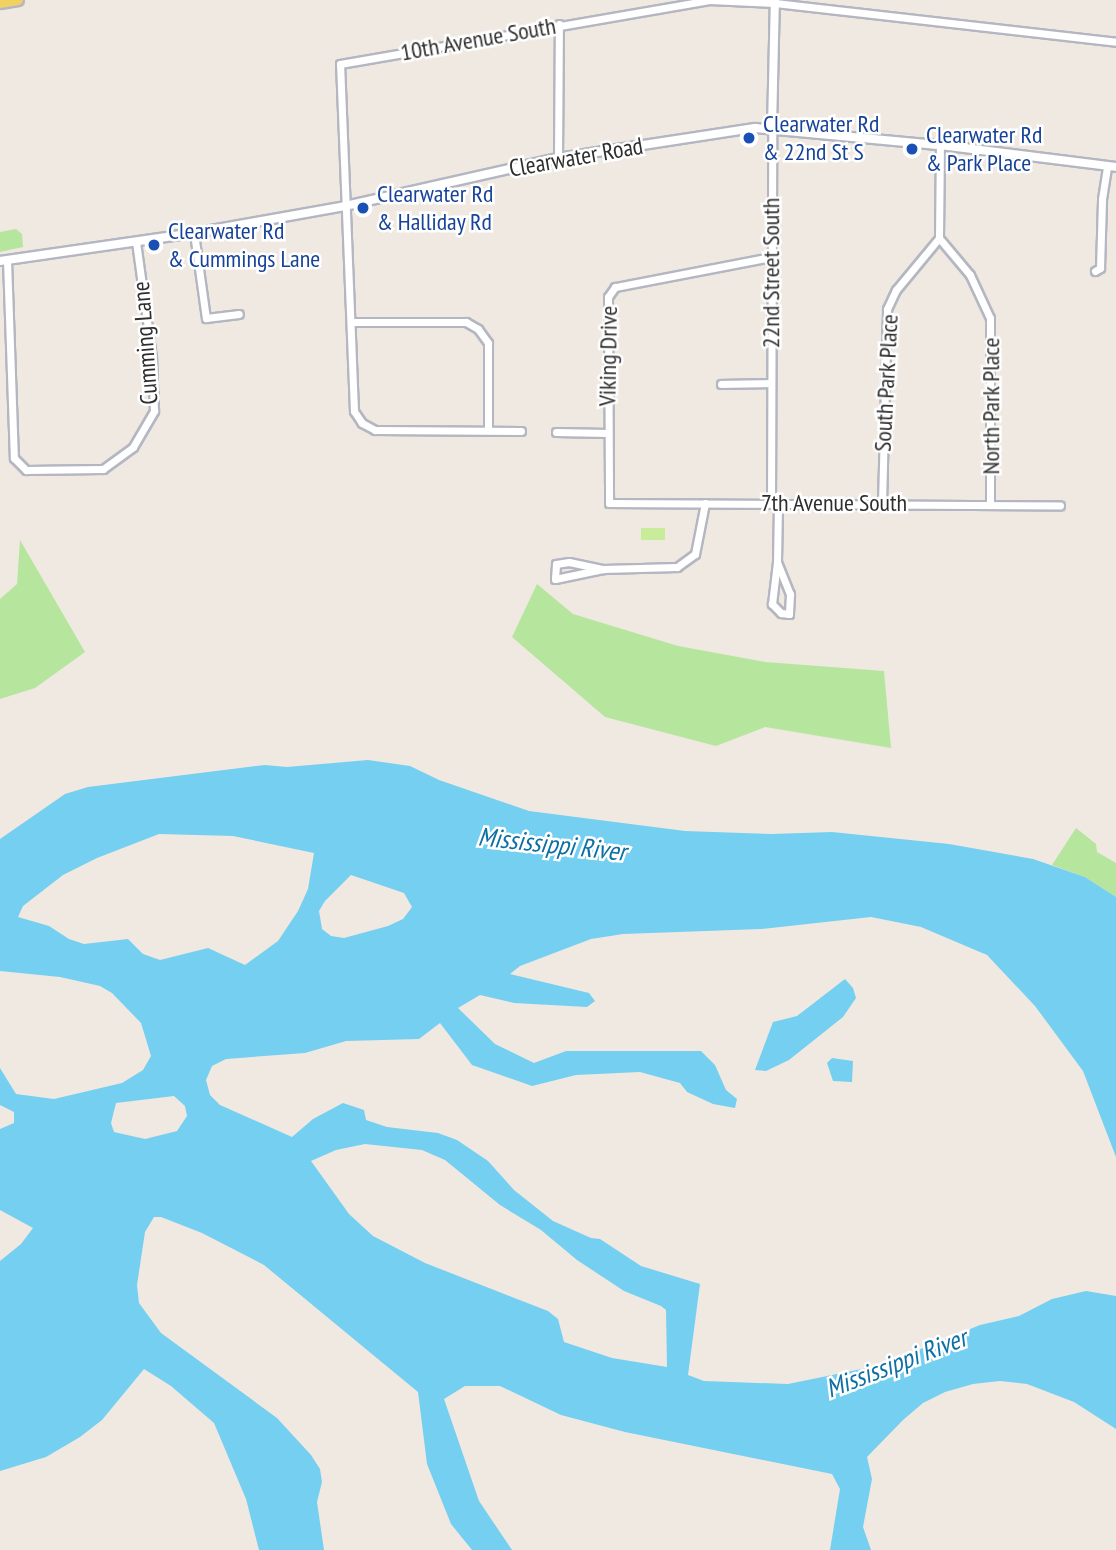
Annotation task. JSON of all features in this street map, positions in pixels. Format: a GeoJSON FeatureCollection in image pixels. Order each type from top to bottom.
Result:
{"type":"FeatureCollection","features":[{"type":"Feature","properties":{"kind":"main road"},"geometry":{"type":"LineString","coordinates":[[0,3],[18,0]]}},
{"type":"Feature","properties":{"kind":"street","name":"10th Avenue South"},"geometry":{"type":"LineString","coordinates":[[345,205],[340,64],[709,0],[775,1],[1116,42]]}},
{"type":"Feature","properties":{"kind":"street","name":"22nd Street South"},"geometry":{"type":"LineString","coordinates":[[775,1],[771,383],[777,562],[772,604],[781,613],[789,614],[790,594],[777,562]]}},
{"type":"Feature","properties":{"kind":"street"},"geometry":{"type":"LineString","coordinates":[[558,158],[559,24]]}},
{"type":"Feature","properties":{"kind":"street","name":"Clearwater Road"},"geometry":{"type":"LineString","coordinates":[[3,260],[194,233],[345,205],[558,158],[730,131],[772,128],[940,145],[1112,167]]}},
{"type":"Feature","properties":{"kind":"street"},"geometry":{"type":"LineString","coordinates":[[939,238],[940,145]]}},
{"type":"Feature","properties":{"kind":"street"},"geometry":{"type":"LineString","coordinates":[[1095,271],[1100,268],[1102,199],[1112,167]]}},
{"type":"Feature","properties":{"kind":"street"},"geometry":{"type":"LineString","coordinates":[[345,205],[354,411],[362,423],[375,430],[521,431]]}},
{"type":"Feature","properties":{"kind":"street"},"geometry":{"type":"LineString","coordinates":[[194,233],[206,318],[239,314]]}},
{"type":"Feature","properties":{"kind":"street","name":"South Park Place"},"geometry":{"type":"LineString","coordinates":[[881,502],[887,309],[895,290],[939,238]]}},
{"type":"Feature","properties":{"kind":"street","name":"North Park Place"},"geometry":{"type":"LineString","coordinates":[[939,238],[970,275],[990,318],[990,505]]}},
{"type":"Feature","properties":{"kind":"street","name":"Cumming Lane"},"geometry":{"type":"LineString","coordinates":[[3,260],[14,458],[26,470],[103,469],[133,447],[154,411],[152,357],[136,242]]}},
{"type":"Feature","properties":{"kind":"street","name":"Viking Drive"},"geometry":{"type":"LineString","coordinates":[[609,502],[608,297],[615,287],[771,257]]}},
{"type":"Feature","properties":{"kind":"street"},"geometry":{"type":"LineString","coordinates":[[351,322],[466,323],[478,330],[488,343],[488,430]]}},
{"type":"Feature","properties":{"kind":"street"},"geometry":{"type":"LineString","coordinates":[[720,384],[771,383]]}},
{"type":"Feature","properties":{"kind":"street"},"geometry":{"type":"LineString","coordinates":[[555,432],[607,433]]}},
{"type":"Feature","properties":{"kind":"street","name":"7th Avenue South"},"geometry":{"type":"LineString","coordinates":[[609,502],[1060,505]]}},
{"type":"Feature","properties":{"kind":"street"},"geometry":{"type":"LineString","coordinates":[[603,569],[569,562],[556,564],[555,579],[603,569],[677,567],[695,554],[705,503]]}},
{"type":"Feature","properties":{"kind":"green space"},"geometry":{"type":"Polygon","coordinates":[[[16,229],[22,234],[23,247],[0,252],[0,232],[16,229]]]}},
{"type":"Feature","properties":{"kind":"green space"},"geometry":{"type":"Polygon","coordinates":[[[641,528],[665,528],[665,540],[641,540],[641,528]]]}},
{"type":"Feature","properties":{"kind":"green space"},"geometry":{"type":"Polygon","coordinates":[[[20,540],[85,652],[35,688],[0,699],[0,599],[17,584],[20,540]]]}},
{"type":"Feature","properties":{"kind":"green space"},"geometry":{"type":"Polygon","coordinates":[[[537,584],[573,614],[678,646],[765,662],[884,671],[891,748],[765,727],[716,746],[605,717],[512,637],[537,584]]]}},
{"type":"Feature","properties":{"kind":"green space"},"geometry":{"type":"Polygon","coordinates":[[[1076,828],[1096,844],[1097,852],[1116,863],[1116,897],[1085,877],[1052,865],[1076,828]]]}},
{"type":"Feature","properties":{"kind":"water","name":"Mississippi River"},"geometry":{"type":"Polygon","coordinates":[[[368,760],[410,766],[439,780],[529,811],[685,831],[772,834],[832,832],[949,844],[1033,859],[1085,877],[1116,897],[1116,1157],[1083,1071],[1035,1006],[987,955],[921,927],[871,917],[761,929],[623,934],[591,939],[520,966],[510,974],[589,993],[595,1001],[587,1007],[514,1003],[480,995],[458,1008],[495,1044],[534,1063],[566,1051],[701,1051],[715,1065],[726,1090],[737,1099],[735,1108],[713,1104],[687,1092],[680,1083],[640,1072],[576,1075],[532,1086],[472,1065],[440,1023],[419,1039],[346,1041],[305,1053],[226,1059],[212,1066],[206,1080],[210,1095],[220,1105],[292,1137],[313,1119],[343,1103],[364,1110],[366,1120],[387,1127],[438,1133],[457,1140],[488,1161],[514,1190],[553,1221],[591,1238],[600,1239],[641,1266],[700,1284],[688,1375],[704,1381],[788,1384],[881,1365],[980,1325],[1019,1316],[1052,1299],[1086,1291],[1116,1296],[1116,1429],[1074,1402],[1027,1384],[1000,1381],[973,1384],[945,1392],[923,1403],[867,1457],[872,1479],[863,1527],[871,1550],[830,1550],[840,1489],[832,1474],[625,1432],[561,1415],[500,1386],[465,1386],[444,1399],[479,1501],[512,1550],[472,1550],[451,1524],[427,1464],[418,1392],[264,1265],[202,1233],[161,1217],[154,1217],[145,1232],[137,1285],[139,1303],[161,1333],[277,1418],[311,1455],[320,1469],[322,1482],[317,1502],[324,1550],[259,1550],[246,1499],[214,1423],[171,1386],[144,1369],[102,1420],[80,1437],[46,1457],[0,1471],[0,1261],[21,1244],[33,1228],[0,1210],[0,1129],[14,1123],[14,1112],[0,1105],[0,1068],[16,1094],[54,1099],[122,1083],[143,1070],[151,1056],[141,1023],[112,993],[100,986],[60,977],[0,971],[0,839],[65,794],[88,787],[265,765],[287,767],[368,760]],[[159,834],[97,858],[63,875],[23,906],[18,917],[49,926],[69,939],[84,944],[128,939],[143,954],[160,960],[208,948],[245,965],[278,941],[298,911],[308,889],[314,853],[233,836],[159,834]],[[351,875],[325,901],[319,911],[322,929],[331,936],[344,938],[388,926],[403,919],[412,907],[404,893],[351,875]],[[174,1096],[116,1103],[111,1123],[114,1132],[145,1139],[177,1131],[187,1116],[185,1106],[174,1096]],[[365,1144],[336,1150],[311,1161],[349,1214],[373,1236],[425,1263],[548,1311],[558,1319],[564,1342],[612,1358],[667,1367],[666,1310],[624,1291],[577,1260],[541,1230],[500,1205],[445,1160],[422,1150],[365,1144]]]}},
{"type":"Feature","properties":{"kind":"water"},"geometry":{"type":"Polygon","coordinates":[[[845,979],[853,988],[856,998],[843,1017],[789,1060],[766,1071],[755,1070],[773,1022],[797,1016],[845,979]]]}},
{"type":"Feature","properties":{"kind":"water"},"geometry":{"type":"Polygon","coordinates":[[[832,1058],[853,1061],[852,1082],[833,1081],[827,1063],[832,1058]]]}},
{"type":"Feature","properties":{"kind":"place","name":"Clearwater Rd & 22nd St S"},"geometry":{"type":"Point","coordinates":[749,138]}},
{"type":"Feature","properties":{"kind":"place","name":"Clearwater Rd & Park Place"},"geometry":{"type":"Point","coordinates":[912,149]}},
{"type":"Feature","properties":{"kind":"place","name":"Clearwater Rd & Halliday Rd"},"geometry":{"type":"Point","coordinates":[363,208]}},
{"type":"Feature","properties":{"kind":"place","name":"Clearwater Rd & Cummings Lane"},"geometry":{"type":"Point","coordinates":[154,245]}}]}
